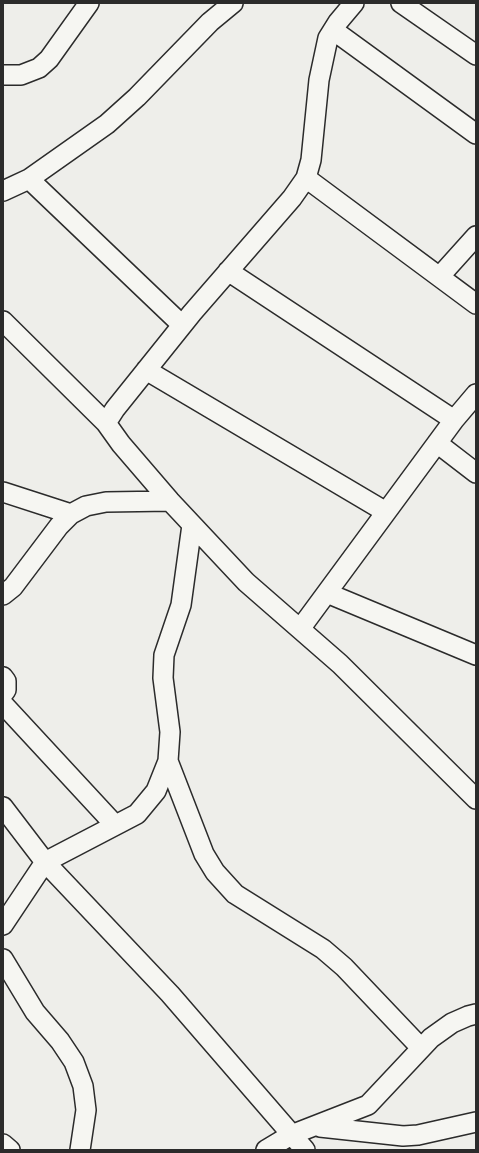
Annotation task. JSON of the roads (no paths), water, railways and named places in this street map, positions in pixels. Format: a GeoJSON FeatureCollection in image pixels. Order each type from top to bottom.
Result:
{"type":"FeatureCollection","features":[{"type":"Feature","properties":{"kind":"street"},"geometry":{"type":"LineString","coordinates":[[3,74],[21,75],[39,68],[49,59],[90,3]]}},
{"type":"Feature","properties":{"kind":"street"},"geometry":{"type":"LineString","coordinates":[[3,191],[29,179],[107,124],[137,97],[210,22],[233,3]]}},
{"type":"Feature","properties":{"kind":"street"},"geometry":{"type":"LineString","coordinates":[[106,423],[182,325],[292,198],[306,178],[311,160],[320,80],[328,38],[354,3]]}},
{"type":"Feature","properties":{"kind":"street"},"geometry":{"type":"LineString","coordinates":[[401,3],[476,55]]}},
{"type":"Feature","properties":{"kind":"street"},"geometry":{"type":"LineString","coordinates":[[333,30],[476,134]]}},
{"type":"Feature","properties":{"kind":"street"},"geometry":{"type":"LineString","coordinates":[[306,178],[476,304]]}},
{"type":"Feature","properties":{"kind":"street"},"geometry":{"type":"LineString","coordinates":[[29,179],[182,325]]}},
{"type":"Feature","properties":{"kind":"street"},"geometry":{"type":"LineString","coordinates":[[440,276],[476,236]]}},
{"type":"Feature","properties":{"kind":"street"},"geometry":{"type":"LineString","coordinates":[[228,272],[454,420]]}},
{"type":"Feature","properties":{"kind":"street"},"geometry":{"type":"LineString","coordinates":[[3,321],[106,423],[170,501],[246,582],[340,664],[473,789]]}},
{"type":"Feature","properties":{"kind":"street"},"geometry":{"type":"LineString","coordinates":[[146,370],[386,512]]}},
{"type":"Feature","properties":{"kind":"street"},"geometry":{"type":"LineString","coordinates":[[300,629],[454,420],[476,394]]}},
{"type":"Feature","properties":{"kind":"street"},"geometry":{"type":"LineString","coordinates":[[437,443],[476,473]]}},
{"type":"Feature","properties":{"kind":"street"},"geometry":{"type":"LineString","coordinates":[[3,492],[71,514]]}},
{"type":"Feature","properties":{"kind":"street"},"geometry":{"type":"LineString","coordinates":[[3,595],[13,587],[59,526],[71,514],[86,506],[106,502],[170,501]]}},
{"type":"Feature","properties":{"kind":"street"},"geometry":{"type":"LineString","coordinates":[[3,925],[45,862],[137,814],[156,792],[168,761],[170,732],[163,678],[164,655],[181,605],[192,525]]}},
{"type":"Feature","properties":{"kind":"street"},"geometry":{"type":"LineString","coordinates":[[327,593],[476,655]]}},
{"type":"Feature","properties":{"kind":"street"},"geometry":{"type":"LineString","coordinates":[[3,677],[6,681],[6,690],[3,694]]}},
{"type":"Feature","properties":{"kind":"street"},"geometry":{"type":"LineString","coordinates":[[3,704],[115,826]]}},
{"type":"Feature","properties":{"kind":"street"},"geometry":{"type":"LineString","coordinates":[[168,761],[204,854],[215,872],[235,894],[323,949],[344,967],[421,1048]]}},
{"type":"Feature","properties":{"kind":"street"},"geometry":{"type":"LineString","coordinates":[[3,807],[45,862],[170,994],[305,1150]]}},
{"type":"Feature","properties":{"kind":"street"},"geometry":{"type":"LineString","coordinates":[[3,959],[35,1012],[60,1041],[74,1062],[83,1086],[86,1110],[80,1150]]}},
{"type":"Feature","properties":{"kind":"street"},"geometry":{"type":"LineString","coordinates":[[266,1150],[291,1135],[368,1105],[431,1038],[452,1023],[476,1014]]}},
{"type":"Feature","properties":{"kind":"street"},"geometry":{"type":"LineString","coordinates":[[315,1126],[403,1136],[418,1135],[476,1122]]}},
{"type":"Feature","properties":{"kind":"street"},"geometry":{"type":"LineString","coordinates":[[3,1144],[10,1150]]}}]}
